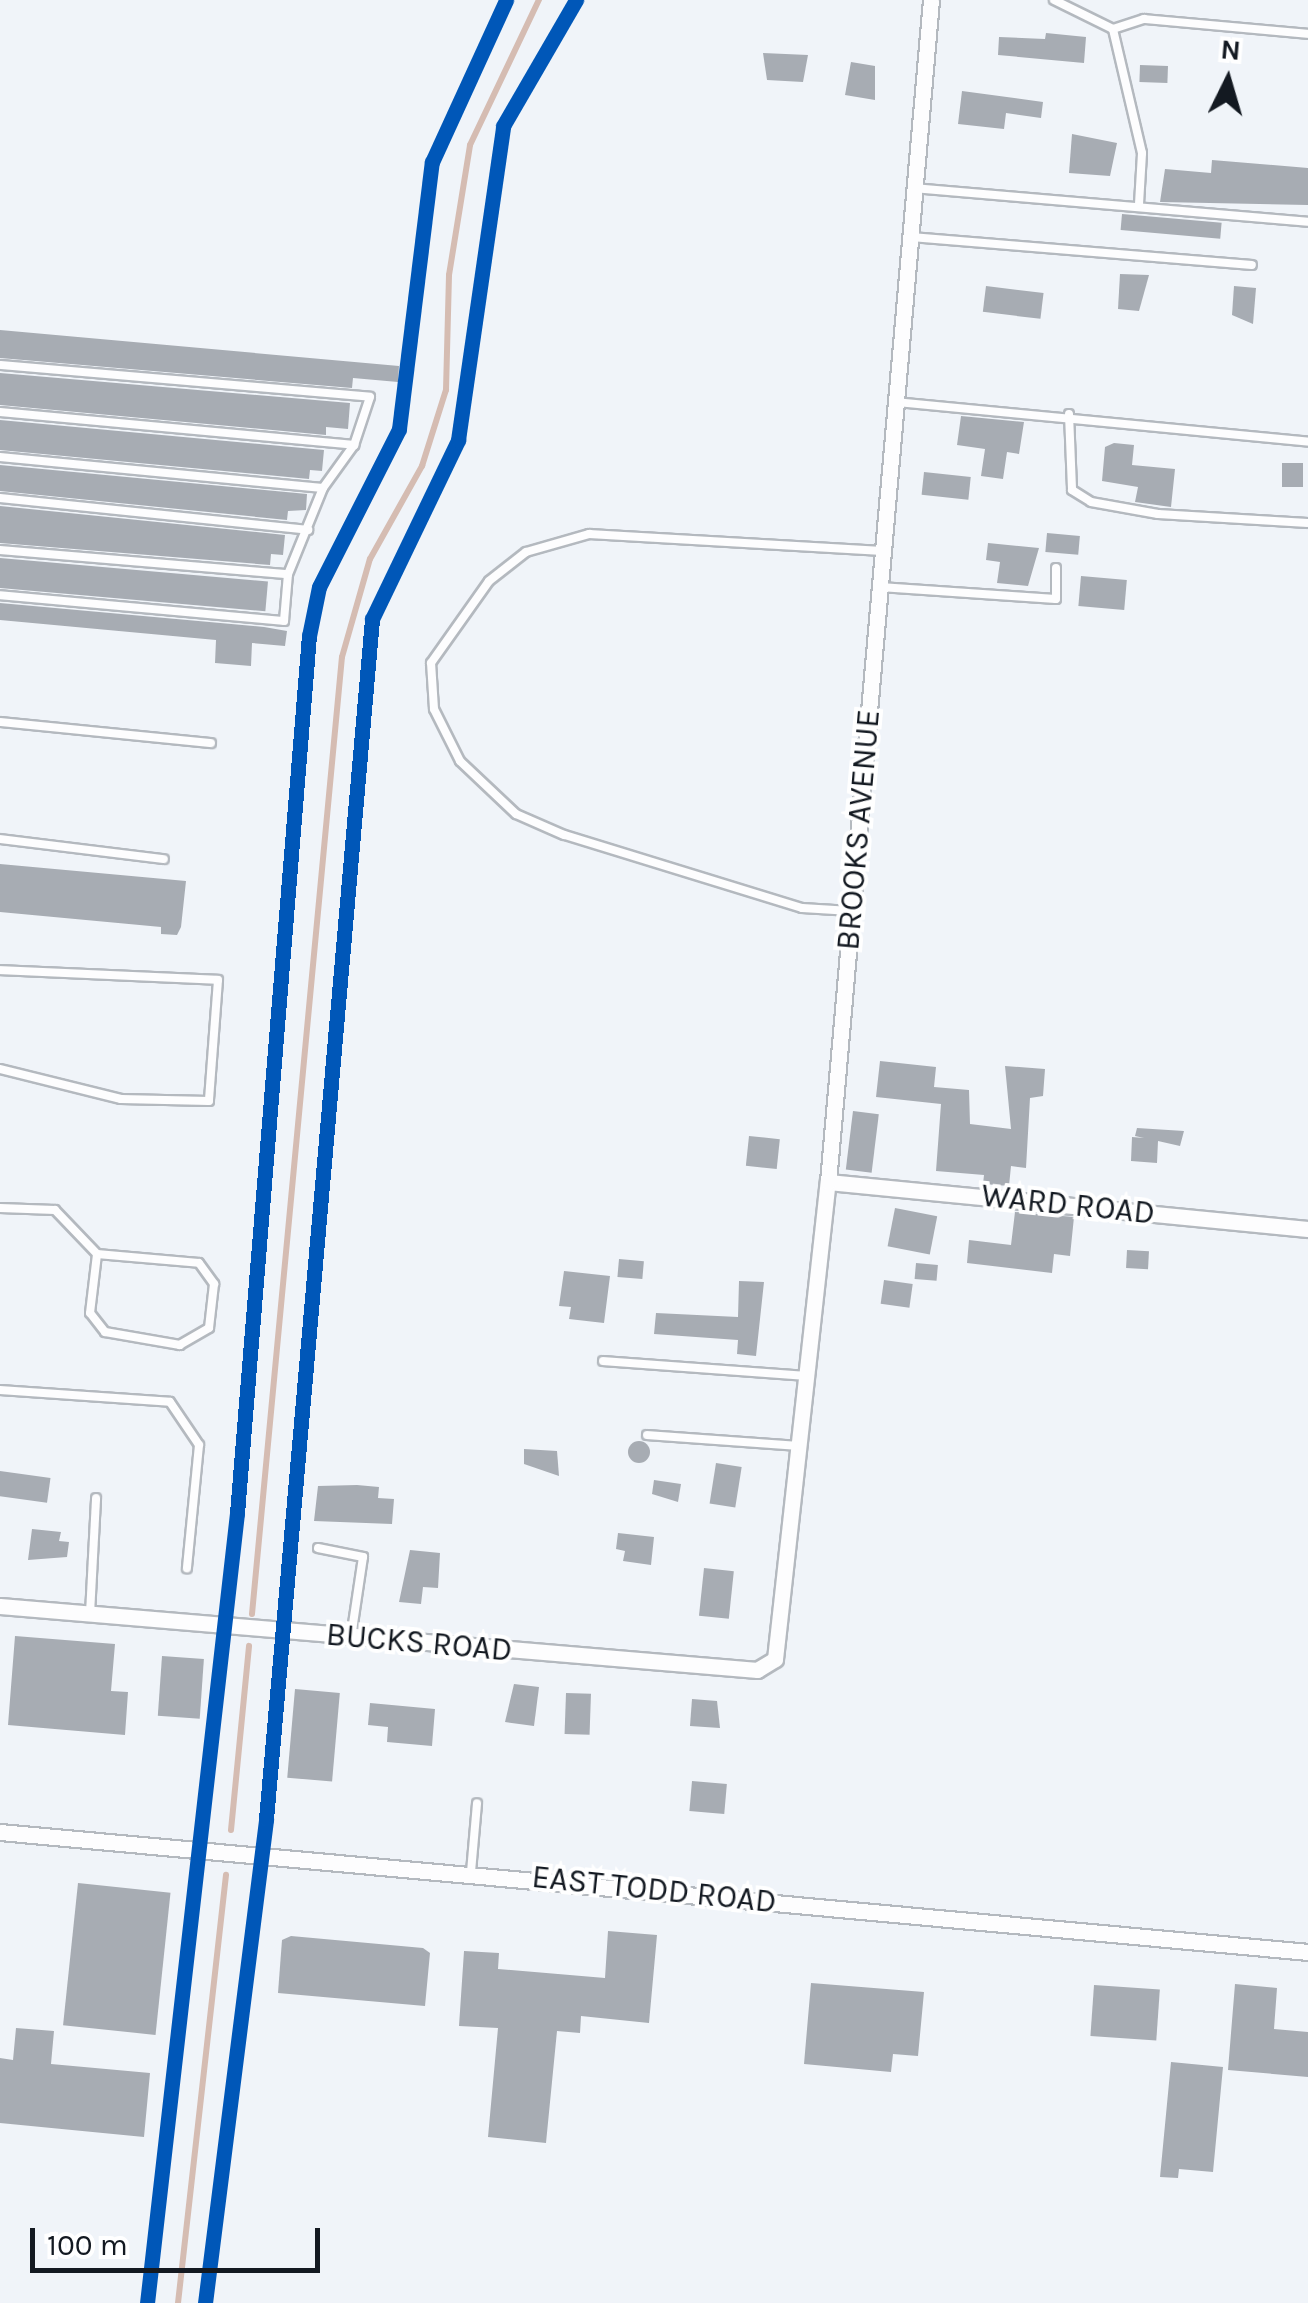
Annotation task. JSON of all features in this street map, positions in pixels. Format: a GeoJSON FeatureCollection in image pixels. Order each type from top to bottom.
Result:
{"type":"FeatureCollection","features":[{"type":"Feature","properties":{"kind":"street","name":"BROOKS AVENUE"},"geometry":{"type":"LineString","coordinates":[[775,1658],[828,1182],[931,0]]}},
{"type":"Feature","properties":{"kind":"street","name":"WARD ROAD"},"geometry":{"type":"LineString","coordinates":[[828,1182],[1308,1229]]}},
{"type":"Feature","properties":{"kind":"street","name":"BUCKS ROAD"},"geometry":{"type":"LineString","coordinates":[[0,1606],[757,1670],[775,1658]]}},
{"type":"Feature","properties":{"kind":"street","name":"EAST TODD ROAD"},"geometry":{"type":"LineString","coordinates":[[0,1832],[471,1872],[1308,1952]]}},
{"type":"Feature","properties":{"kind":"lane"},"geometry":{"type":"LineString","coordinates":[[1054,0],[1113,29],[1144,19],[1308,34]]}},
{"type":"Feature","properties":{"kind":"lane"},"geometry":{"type":"LineString","coordinates":[[1113,29],[1142,153],[1138,204]]}},
{"type":"Feature","properties":{"kind":"lane"},"geometry":{"type":"LineString","coordinates":[[914,188],[1138,204],[1308,222]]}},
{"type":"Feature","properties":{"kind":"lane"},"geometry":{"type":"LineString","coordinates":[[911,237],[1252,264]]}},
{"type":"Feature","properties":{"kind":"lane"},"geometry":{"type":"LineString","coordinates":[[0,364],[370,397],[354,445],[324,488],[288,574],[284,621],[0,595]]}},
{"type":"Feature","properties":{"kind":"lane"},"geometry":{"type":"LineString","coordinates":[[896,402],[1070,414],[1308,442]]}},
{"type":"Feature","properties":{"kind":"lane"},"geometry":{"type":"LineString","coordinates":[[0,412],[354,445]]}},
{"type":"Feature","properties":{"kind":"lane"},"geometry":{"type":"LineString","coordinates":[[1070,414],[1072,490],[1091,502],[1158,514],[1308,523]]}},
{"type":"Feature","properties":{"kind":"lane"},"geometry":{"type":"LineString","coordinates":[[0,458],[324,488]]}},
{"type":"Feature","properties":{"kind":"lane"},"geometry":{"type":"LineString","coordinates":[[0,498],[308,530]]}},
{"type":"Feature","properties":{"kind":"lane"},"geometry":{"type":"LineString","coordinates":[[852,912],[802,908],[564,835],[516,814],[460,761],[434,709],[431,663],[490,580],[526,552],[589,534],[883,551]]}},
{"type":"Feature","properties":{"kind":"lane"},"geometry":{"type":"LineString","coordinates":[[0,550],[288,574]]}},
{"type":"Feature","properties":{"kind":"lane"},"geometry":{"type":"LineString","coordinates":[[880,587],[1056,600],[1056,568]]}},
{"type":"Feature","properties":{"kind":"lane"},"geometry":{"type":"LineString","coordinates":[[0,722],[211,744]]}},
{"type":"Feature","properties":{"kind":"lane"},"geometry":{"type":"LineString","coordinates":[[0,839],[164,859]]}},
{"type":"Feature","properties":{"kind":"lane"},"geometry":{"type":"LineString","coordinates":[[0,970],[218,980],[209,1101],[120,1099],[0,1069]]}},
{"type":"Feature","properties":{"kind":"lane"},"geometry":{"type":"LineString","coordinates":[[0,1208],[56,1210],[97,1254],[198,1263],[214,1284],[209,1328],[180,1345],[105,1332],[90,1313],[97,1254]]}},
{"type":"Feature","properties":{"kind":"lane"},"geometry":{"type":"LineString","coordinates":[[603,1361],[806,1376]]}},
{"type":"Feature","properties":{"kind":"lane"},"geometry":{"type":"LineString","coordinates":[[0,1390],[170,1402],[199,1445],[188,1568]]}},
{"type":"Feature","properties":{"kind":"lane"},"geometry":{"type":"LineString","coordinates":[[647,1435],[799,1446]]}},
{"type":"Feature","properties":{"kind":"lane"},"geometry":{"type":"LineString","coordinates":[[90,1614],[96,1498]]}},
{"type":"Feature","properties":{"kind":"lane"},"geometry":{"type":"LineString","coordinates":[[318,1548],[362,1557],[351,1638]]}},
{"type":"Feature","properties":{"kind":"lane"},"geometry":{"type":"LineString","coordinates":[[471,1872],[477,1804]]}},
{"type":"Feature","properties":{"kind":"building"},"geometry":{"type":"Polygon","coordinates":[[[1046,33],[1086,37],[1084,63],[998,55],[999,37],[1045,39],[1046,33]]]}},
{"type":"Feature","properties":{"kind":"building"},"geometry":{"type":"Polygon","coordinates":[[[763,53],[808,55],[803,82],[767,80],[763,53]]]}},
{"type":"Feature","properties":{"kind":"building"},"geometry":{"type":"Polygon","coordinates":[[[851,62],[875,66],[875,100],[845,95],[851,62]]]}},
{"type":"Feature","properties":{"kind":"building"},"geometry":{"type":"Polygon","coordinates":[[[1140,65],[1168,66],[1167,83],[1139,82],[1140,65]]]}},
{"type":"Feature","properties":{"kind":"building"},"geometry":{"type":"Polygon","coordinates":[[[962,91],[1043,102],[1041,118],[1006,113],[1004,129],[958,124],[962,91]]]}},
{"type":"Feature","properties":{"kind":"building"},"geometry":{"type":"Polygon","coordinates":[[[1072,134],[1117,143],[1110,176],[1069,173],[1072,134]]]}},
{"type":"Feature","properties":{"kind":"building"},"geometry":{"type":"Polygon","coordinates":[[[1212,160],[1308,168],[1308,205],[1160,202],[1165,169],[1211,173],[1212,160]]]}},
{"type":"Feature","properties":{"kind":"building"},"geometry":{"type":"Polygon","coordinates":[[[1122,214],[1222,223],[1220,239],[1121,230],[1122,214]]]}},
{"type":"Feature","properties":{"kind":"building"},"geometry":{"type":"Polygon","coordinates":[[[1120,274],[1149,275],[1139,311],[1118,309],[1120,274]]]}},
{"type":"Feature","properties":{"kind":"building"},"geometry":{"type":"Polygon","coordinates":[[[986,286],[1044,293],[1040,319],[983,312],[986,286]]]}},
{"type":"Feature","properties":{"kind":"building"},"geometry":{"type":"Polygon","coordinates":[[[1234,286],[1256,288],[1253,324],[1232,315],[1234,286]]]}},
{"type":"Feature","properties":{"kind":"building"},"geometry":{"type":"Polygon","coordinates":[[[0,330],[399,366],[398,382],[353,378],[352,388],[0,358],[0,330]]]}},
{"type":"Feature","properties":{"kind":"building"},"geometry":{"type":"Polygon","coordinates":[[[0,373],[350,403],[348,429],[326,427],[326,435],[0,405],[0,373]]]}},
{"type":"Feature","properties":{"kind":"building"},"geometry":{"type":"Polygon","coordinates":[[[961,416],[1024,422],[1019,454],[1007,452],[1003,479],[981,476],[985,449],[957,445],[961,416]]]}},
{"type":"Feature","properties":{"kind":"building"},"geometry":{"type":"Polygon","coordinates":[[[0,420],[324,450],[322,471],[310,470],[309,479],[0,450],[0,420]]]}},
{"type":"Feature","properties":{"kind":"building"},"geometry":{"type":"Polygon","coordinates":[[[1114,443],[1134,445],[1132,465],[1175,469],[1171,507],[1135,502],[1138,487],[1102,481],[1105,447],[1114,443]]]}},
{"type":"Feature","properties":{"kind":"building"},"geometry":{"type":"Polygon","coordinates":[[[1282,463],[1303,463],[1303,487],[1282,487],[1282,463]]]}},
{"type":"Feature","properties":{"kind":"building"},"geometry":{"type":"Polygon","coordinates":[[[0,465],[307,494],[306,510],[288,511],[287,520],[0,491],[0,465]]]}},
{"type":"Feature","properties":{"kind":"building"},"geometry":{"type":"Polygon","coordinates":[[[924,472],[971,477],[968,500],[922,495],[924,472]]]}},
{"type":"Feature","properties":{"kind":"building"},"geometry":{"type":"Polygon","coordinates":[[[0,506],[285,535],[283,555],[271,554],[270,565],[0,543],[0,506]]]}},
{"type":"Feature","properties":{"kind":"building"},"geometry":{"type":"Polygon","coordinates":[[[1047,533],[1080,536],[1078,555],[1045,552],[1047,533]]]}},
{"type":"Feature","properties":{"kind":"building"},"geometry":{"type":"Polygon","coordinates":[[[988,543],[1039,548],[1028,586],[997,583],[1000,562],[986,560],[988,543]]]}},
{"type":"Feature","properties":{"kind":"building"},"geometry":{"type":"Polygon","coordinates":[[[0,558],[268,581],[265,611],[0,588],[0,558]]]}},
{"type":"Feature","properties":{"kind":"building"},"geometry":{"type":"Polygon","coordinates":[[[1081,576],[1127,580],[1124,610],[1078,606],[1081,576]]]}},
{"type":"Feature","properties":{"kind":"building"},"geometry":{"type":"Polygon","coordinates":[[[0,603],[287,631],[285,646],[252,643],[251,666],[215,663],[216,640],[0,620],[0,603]]]}},
{"type":"Feature","properties":{"kind":"building"},"geometry":{"type":"Polygon","coordinates":[[[0,864],[186,881],[181,927],[177,935],[161,934],[161,927],[0,912],[0,864]]]}},
{"type":"Feature","properties":{"kind":"building"},"geometry":{"type":"Polygon","coordinates":[[[880,1061],[936,1067],[934,1087],[969,1090],[970,1124],[1011,1129],[1005,1066],[1045,1069],[1043,1096],[1030,1098],[1026,1168],[1011,1166],[1009,1186],[983,1184],[984,1175],[936,1171],[941,1104],[876,1097],[880,1061]]]}},
{"type":"Feature","properties":{"kind":"building"},"geometry":{"type":"Polygon","coordinates":[[[853,1111],[879,1114],[872,1173],[846,1170],[853,1111]]]}},
{"type":"Feature","properties":{"kind":"building"},"geometry":{"type":"Polygon","coordinates":[[[1137,1128],[1184,1131],[1180,1146],[1158,1141],[1157,1163],[1131,1161],[1132,1137],[1144,1138],[1135,1136],[1137,1128]]]}},
{"type":"Feature","properties":{"kind":"building"},"geometry":{"type":"Polygon","coordinates":[[[749,1136],[780,1139],[777,1169],[746,1166],[749,1136]]]}},
{"type":"Feature","properties":{"kind":"building"},"geometry":{"type":"Polygon","coordinates":[[[895,1208],[937,1216],[930,1254],[888,1246],[895,1208]]]}},
{"type":"Feature","properties":{"kind":"building"},"geometry":{"type":"Polygon","coordinates":[[[1015,1212],[1074,1217],[1070,1256],[1054,1254],[1052,1273],[967,1263],[969,1240],[1011,1245],[1015,1212]]]}},
{"type":"Feature","properties":{"kind":"building"},"geometry":{"type":"Polygon","coordinates":[[[1127,1250],[1149,1251],[1148,1269],[1126,1268],[1127,1250]]]}},
{"type":"Feature","properties":{"kind":"building"},"geometry":{"type":"Polygon","coordinates":[[[619,1259],[644,1261],[642,1279],[617,1277],[619,1259]]]}},
{"type":"Feature","properties":{"kind":"building"},"geometry":{"type":"Polygon","coordinates":[[[916,1263],[938,1265],[937,1281],[915,1279],[916,1263]]]}},
{"type":"Feature","properties":{"kind":"building"},"geometry":{"type":"Polygon","coordinates":[[[564,1271],[610,1276],[604,1323],[569,1319],[571,1307],[559,1306],[564,1271]]]}},
{"type":"Feature","properties":{"kind":"building"},"geometry":{"type":"Polygon","coordinates":[[[884,1280],[913,1284],[909,1308],[881,1304],[884,1280]]]}},
{"type":"Feature","properties":{"kind":"building"},"geometry":{"type":"Polygon","coordinates":[[[739,1281],[764,1282],[756,1356],[737,1354],[738,1340],[654,1334],[656,1313],[738,1317],[739,1281]]]}},
{"type":"Feature","properties":{"kind":"building"},"geometry":{"type":"Polygon","coordinates":[[[639,1441],[647,1444],[647,1460],[639,1463],[631,1460],[628,1452],[631,1444],[639,1441]]]}},
{"type":"Feature","properties":{"kind":"building"},"geometry":{"type":"Polygon","coordinates":[[[524,1449],[557,1451],[559,1476],[524,1464],[524,1449]]]}},
{"type":"Feature","properties":{"kind":"building"},"geometry":{"type":"Polygon","coordinates":[[[716,1463],[742,1467],[735,1508],[710,1503],[716,1463]]]}},
{"type":"Feature","properties":{"kind":"building"},"geometry":{"type":"Polygon","coordinates":[[[0,1471],[51,1478],[47,1503],[0,1496],[0,1471]]]}},
{"type":"Feature","properties":{"kind":"building"},"geometry":{"type":"Polygon","coordinates":[[[654,1480],[681,1484],[678,1502],[652,1494],[654,1480]]]}},
{"type":"Feature","properties":{"kind":"building"},"geometry":{"type":"Polygon","coordinates":[[[318,1486],[379,1487],[378,1498],[394,1499],[392,1524],[314,1521],[318,1486]]]}},
{"type":"Feature","properties":{"kind":"building"},"geometry":{"type":"Polygon","coordinates":[[[32,1529],[61,1532],[59,1541],[69,1542],[67,1557],[28,1560],[32,1529]]]}},
{"type":"Feature","properties":{"kind":"building"},"geometry":{"type":"Polygon","coordinates":[[[618,1533],[654,1537],[651,1565],[623,1561],[625,1551],[616,1549],[618,1533]]]}},
{"type":"Feature","properties":{"kind":"building"},"geometry":{"type":"Polygon","coordinates":[[[410,1550],[440,1553],[438,1588],[423,1587],[421,1604],[399,1602],[410,1550]]]}},
{"type":"Feature","properties":{"kind":"building"},"geometry":{"type":"Polygon","coordinates":[[[704,1568],[734,1571],[729,1619],[699,1616],[704,1568]]]}},
{"type":"Feature","properties":{"kind":"building"},"geometry":{"type":"Polygon","coordinates":[[[15,1636],[115,1644],[111,1691],[128,1692],[125,1735],[8,1725],[15,1636]]]}},
{"type":"Feature","properties":{"kind":"building"},"geometry":{"type":"Polygon","coordinates":[[[162,1656],[204,1659],[200,1719],[158,1716],[162,1656]]]}},
{"type":"Feature","properties":{"kind":"building"},"geometry":{"type":"Polygon","coordinates":[[[514,1684],[539,1687],[534,1726],[505,1722],[514,1684]]]}},
{"type":"Feature","properties":{"kind":"building"},"geometry":{"type":"Polygon","coordinates":[[[295,1689],[340,1693],[332,1782],[287,1778],[295,1689]]]}},
{"type":"Feature","properties":{"kind":"building"},"geometry":{"type":"Polygon","coordinates":[[[566,1693],[591,1694],[590,1735],[565,1734],[566,1693]]]}},
{"type":"Feature","properties":{"kind":"building"},"geometry":{"type":"Polygon","coordinates":[[[692,1699],[717,1701],[720,1728],[690,1726],[692,1699]]]}},
{"type":"Feature","properties":{"kind":"building"},"geometry":{"type":"Polygon","coordinates":[[[370,1703],[435,1709],[432,1746],[387,1742],[388,1727],[368,1725],[370,1703]]]}},
{"type":"Feature","properties":{"kind":"building"},"geometry":{"type":"Polygon","coordinates":[[[692,1781],[727,1784],[724,1814],[689,1811],[692,1781]]]}},
{"type":"Feature","properties":{"kind":"building"},"geometry":{"type":"Polygon","coordinates":[[[78,1883],[170,1893],[156,2035],[63,2025],[78,1883]]]}},
{"type":"Feature","properties":{"kind":"building"},"geometry":{"type":"Polygon","coordinates":[[[608,1931],[657,1935],[649,2023],[581,2016],[580,2033],[557,2031],[546,2143],[488,2137],[498,2028],[459,2026],[464,1951],[499,1953],[498,1969],[605,1978],[608,1931]]]}},
{"type":"Feature","properties":{"kind":"building"},"geometry":{"type":"Polygon","coordinates":[[[291,1936],[423,1948],[430,1953],[425,2006],[278,1993],[282,1940],[291,1936]]]}},
{"type":"Feature","properties":{"kind":"building"},"geometry":{"type":"Polygon","coordinates":[[[811,1983],[924,1992],[918,2056],[893,2054],[891,2072],[804,2064],[811,1983]]]}},
{"type":"Feature","properties":{"kind":"building"},"geometry":{"type":"Polygon","coordinates":[[[1235,1984],[1277,1988],[1274,2029],[1308,2032],[1308,2077],[1228,2070],[1235,1984]]]}},
{"type":"Feature","properties":{"kind":"building"},"geometry":{"type":"Polygon","coordinates":[[[1094,1985],[1160,1990],[1156,2040],[1090,2036],[1094,1985]]]}},
{"type":"Feature","properties":{"kind":"building"},"geometry":{"type":"Polygon","coordinates":[[[16,2028],[54,2031],[51,2064],[150,2073],[144,2137],[0,2123],[0,2058],[13,2060],[16,2028]]]}},
{"type":"Feature","properties":{"kind":"building"},"geometry":{"type":"Polygon","coordinates":[[[1171,2062],[1223,2067],[1213,2172],[1179,2169],[1178,2178],[1160,2177],[1171,2062]]]}},
{"type":"Feature","properties":{"kind":"waterway"},"geometry":{"type":"LineString","coordinates":[[252,1614],[342,657],[370,559],[422,466],[446,390],[449,275],[470,145],[539,0]]}},
{"type":"Feature","properties":{"kind":"waterway"},"geometry":{"type":"LineString","coordinates":[[231,1830],[249,1646]]}},
{"type":"Feature","properties":{"kind":"waterway"},"geometry":{"type":"LineString","coordinates":[[178,2303],[226,1875]]}},
{"type":"Feature","properties":{"kind":"cycle path"},"geometry":{"type":"LineString","coordinates":[[147,2303],[237,1513],[309,636],[319,587],[399,429],[432,162],[506,0]]}},
{"type":"Feature","properties":{"kind":"cycle path"},"geometry":{"type":"LineString","coordinates":[[205,2303],[266,1819],[372,619],[458,440],[503,126],[576,0]]}}]}
